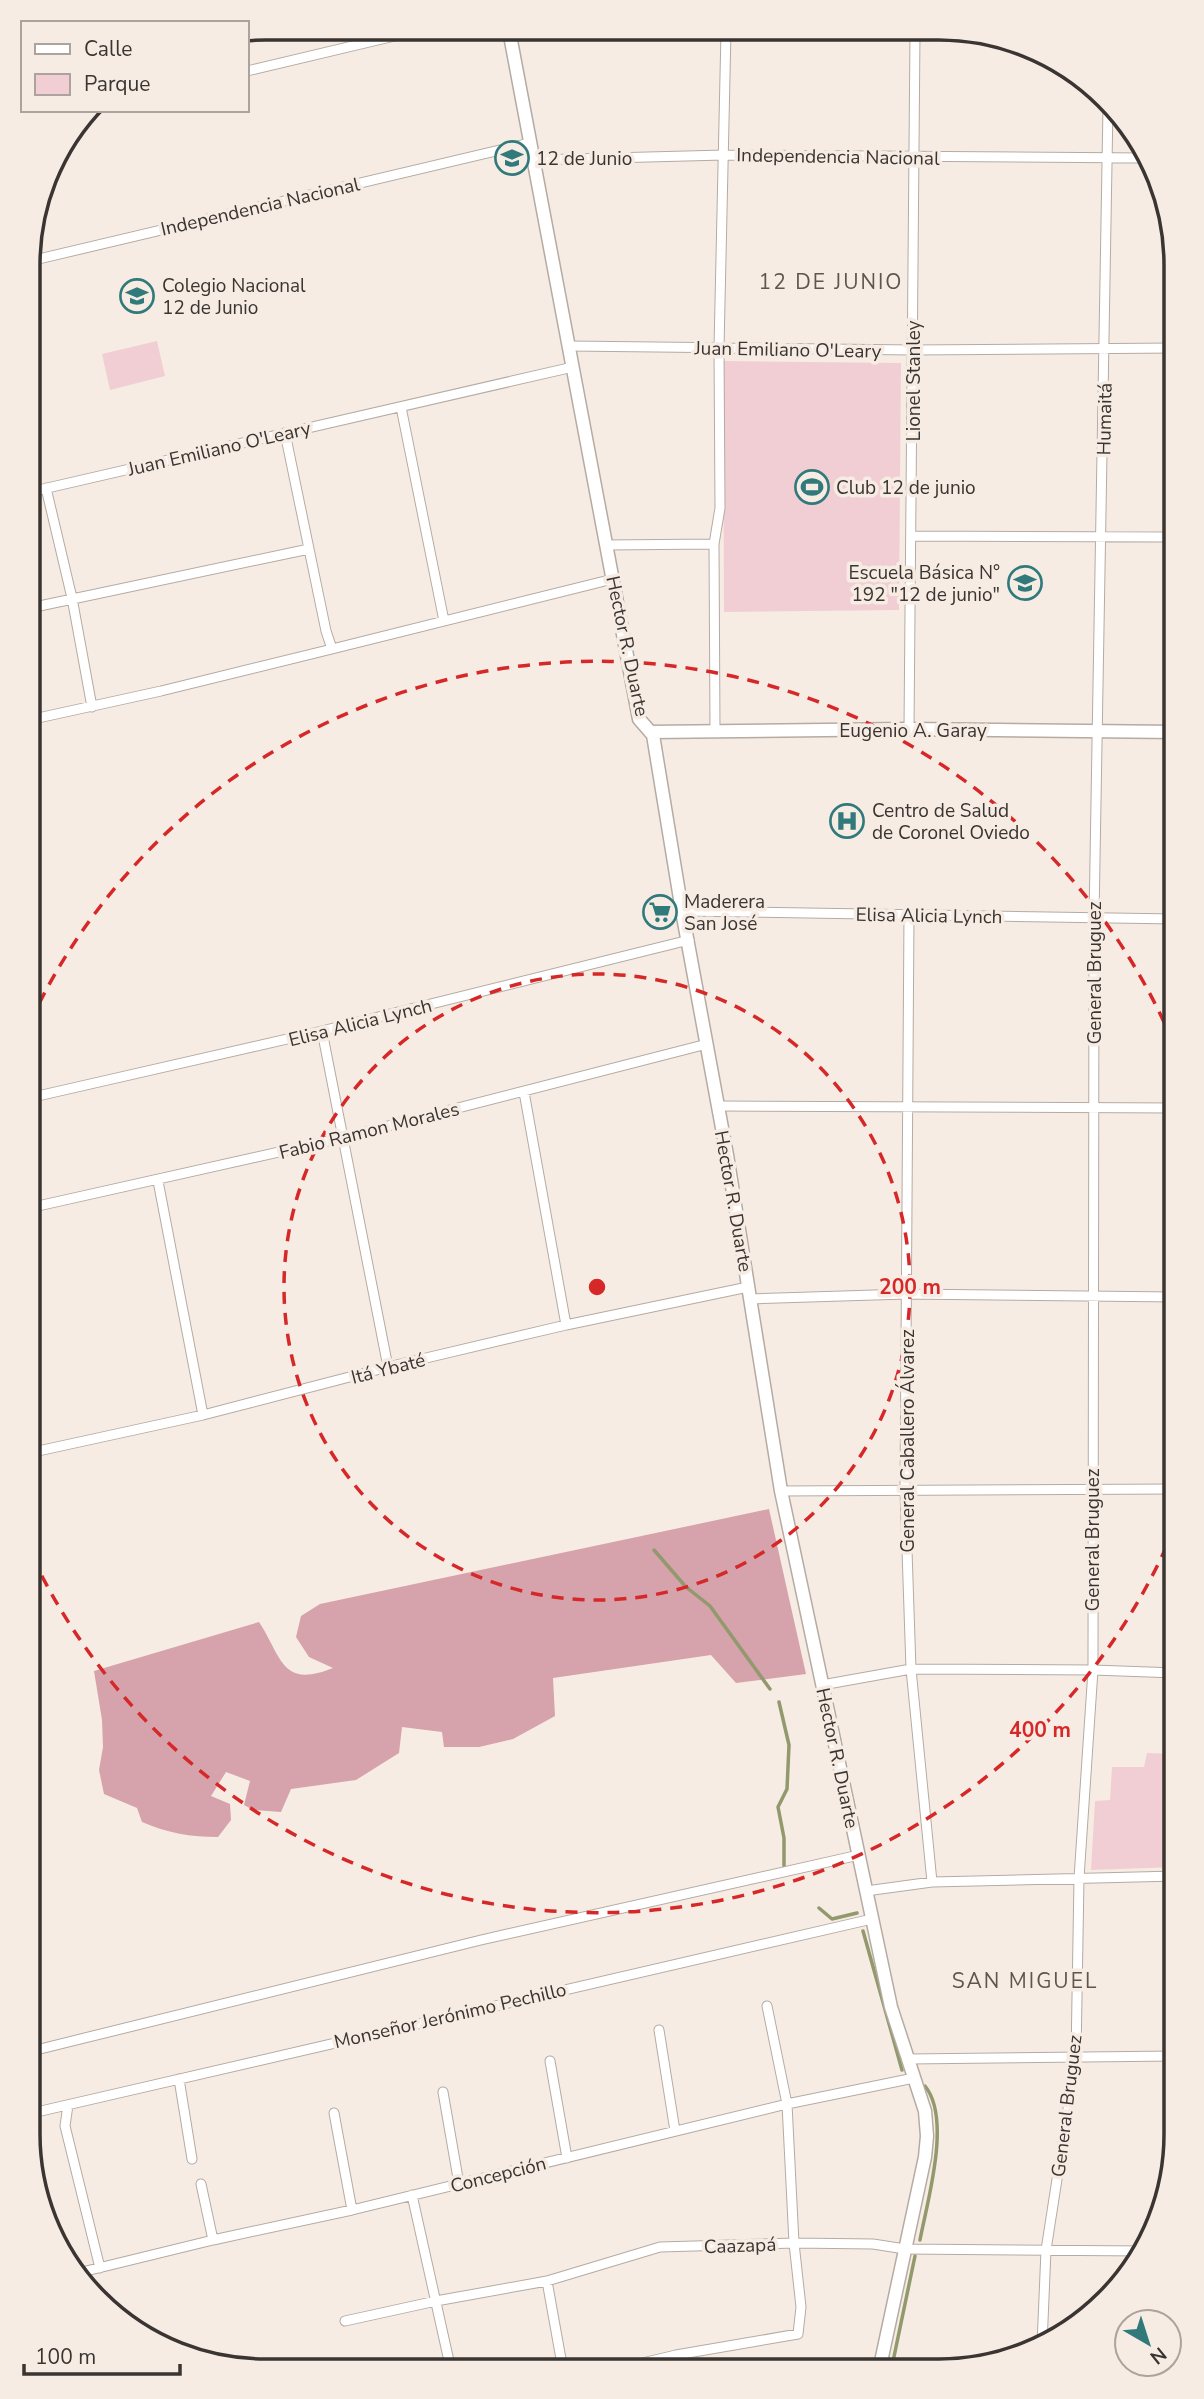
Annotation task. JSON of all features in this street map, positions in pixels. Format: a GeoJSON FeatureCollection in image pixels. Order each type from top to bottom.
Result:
{"type":"FeatureCollection","features":[{"type":"Feature","properties":{"kind":"street"},"geometry":{"type":"LineString","coordinates":[[248,71],[378,40]]}},
{"type":"Feature","properties":{"kind":"street","name":"Hector R. Duarte"},"geometry":{"type":"LineString","coordinates":[[511,40],[639,719],[653,735],[781,1491],[891,2007],[925,2111],[925,2157],[882,2359]]}},
{"type":"Feature","properties":{"kind":"street"},"geometry":{"type":"LineString","coordinates":[[715,731],[714,544],[720,508],[719,348],[726,40]]}},
{"type":"Feature","properties":{"kind":"street","name":"Lionel Stanley"},"geometry":{"type":"LineString","coordinates":[[909,729],[915,40]]}},
{"type":"Feature","properties":{"kind":"street","name":"Humaitá"},"geometry":{"type":"LineString","coordinates":[[1097,732],[1108,117]]}},
{"type":"Feature","properties":{"kind":"street","name":"Independencia Nacional"},"geometry":{"type":"LineString","coordinates":[[41,258],[530,143]]}},
{"type":"Feature","properties":{"kind":"street","name":"Independencia Nacional"},"geometry":{"type":"LineString","coordinates":[[534,160],[724,155],[1136,158]]}},
{"type":"Feature","properties":{"kind":"street","name":"Juan Emiliano O'Leary"},"geometry":{"type":"LineString","coordinates":[[569,346],[914,351],[1164,348]]}},
{"type":"Feature","properties":{"kind":"street","name":"Juan Emiliano O'Leary"},"geometry":{"type":"LineString","coordinates":[[41,489],[573,367]]}},
{"type":"Feature","properties":{"kind":"street"},"geometry":{"type":"LineString","coordinates":[[401,407],[444,621]]}},
{"type":"Feature","properties":{"kind":"street"},"geometry":{"type":"LineString","coordinates":[[285,433],[332,649]]}},
{"type":"Feature","properties":{"kind":"street"},"geometry":{"type":"LineString","coordinates":[[46,488],[72,598],[92,706]]}},
{"type":"Feature","properties":{"kind":"street"},"geometry":{"type":"LineString","coordinates":[[911,536],[1164,537]]}},
{"type":"Feature","properties":{"kind":"street"},"geometry":{"type":"LineString","coordinates":[[606,545],[714,544]]}},
{"type":"Feature","properties":{"kind":"street"},"geometry":{"type":"LineString","coordinates":[[41,605],[309,549]]}},
{"type":"Feature","properties":{"kind":"street"},"geometry":{"type":"LineString","coordinates":[[41,717],[613,579]]}},
{"type":"Feature","properties":{"kind":"street","name":"Eugenio A. Garay"},"geometry":{"type":"LineString","coordinates":[[650,732],[909,729],[1164,732]]}},
{"type":"Feature","properties":{"kind":"street","name":"General Bruguez"},"geometry":{"type":"LineString","coordinates":[[1042,2333],[1046,2250],[1076,2057],[1079,1878],[1093,1670],[1091,1488],[1097,732]]}},
{"type":"Feature","properties":{"kind":"street","name":"Elisa Alicia Lynch"},"geometry":{"type":"LineString","coordinates":[[682,911],[1164,919]]}},
{"type":"Feature","properties":{"kind":"street","name":"General Caballero Álvarez"},"geometry":{"type":"LineString","coordinates":[[909,915],[905,1491],[911,1669],[933,1882]]}},
{"type":"Feature","properties":{"kind":"street","name":"Elisa Alicia Lynch"},"geometry":{"type":"LineString","coordinates":[[41,1095],[322,1031],[689,940]]}},
{"type":"Feature","properties":{"kind":"street"},"geometry":{"type":"LineString","coordinates":[[322,1031],[388,1367]]}},
{"type":"Feature","properties":{"kind":"street","name":"Fabio Ramon Morales"},"geometry":{"type":"LineString","coordinates":[[40,1206],[341,1138],[707,1044]]}},
{"type":"Feature","properties":{"kind":"street"},"geometry":{"type":"LineString","coordinates":[[524,1092],[566,1325]]}},
{"type":"Feature","properties":{"kind":"street"},"geometry":{"type":"LineString","coordinates":[[718,1107],[1164,1108]]}},
{"type":"Feature","properties":{"kind":"street"},"geometry":{"type":"LineString","coordinates":[[158,1181],[203,1415]]}},
{"type":"Feature","properties":{"kind":"street","name":"Itá Ybaté"},"geometry":{"type":"LineString","coordinates":[[40,1451],[203,1415],[566,1325],[749,1293],[1163,1297]]}},
{"type":"Feature","properties":{"kind":"street"},"geometry":{"type":"LineString","coordinates":[[781,1491],[1163,1489]]}},
{"type":"Feature","properties":{"kind":"street"},"geometry":{"type":"LineString","coordinates":[[822,1685],[911,1669],[1093,1670],[1163,1673]]}},
{"type":"Feature","properties":{"kind":"street"},"geometry":{"type":"LineString","coordinates":[[40,2049],[481,1940],[859,1855]]}},
{"type":"Feature","properties":{"kind":"street"},"geometry":{"type":"LineString","coordinates":[[866,1891],[933,1882],[1163,1875]]}},
{"type":"Feature","properties":{"kind":"street","name":"Monseñor Jerónimo Pechillo"},"geometry":{"type":"LineString","coordinates":[[40,2111],[872,1919]]}},
{"type":"Feature","properties":{"kind":"street"},"geometry":{"type":"LineString","coordinates":[[656,2359],[798,2333],[801,2307],[794,2243],[787,2104],[767,2006]]}},
{"type":"Feature","properties":{"kind":"street"},"geometry":{"type":"LineString","coordinates":[[659,2030],[675,2132]]}},
{"type":"Feature","properties":{"kind":"street"},"geometry":{"type":"LineString","coordinates":[[908,2059],[1163,2056]]}},
{"type":"Feature","properties":{"kind":"street"},"geometry":{"type":"LineString","coordinates":[[550,2061],[567,2158]]}},
{"type":"Feature","properties":{"kind":"street","name":"Concepción"},"geometry":{"type":"LineString","coordinates":[[87,2271],[352,2210],[787,2104],[914,2078]]}},
{"type":"Feature","properties":{"kind":"street"},"geometry":{"type":"LineString","coordinates":[[179,2079],[192,2159]]}},
{"type":"Feature","properties":{"kind":"street"},"geometry":{"type":"LineString","coordinates":[[443,2092],[458,2184]]}},
{"type":"Feature","properties":{"kind":"street"},"geometry":{"type":"LineString","coordinates":[[68,2105],[65,2126],[100,2268]]}},
{"type":"Feature","properties":{"kind":"street"},"geometry":{"type":"LineString","coordinates":[[334,2112],[352,2210]]}},
{"type":"Feature","properties":{"kind":"street"},"geometry":{"type":"LineString","coordinates":[[201,2184],[213,2240]]}},
{"type":"Feature","properties":{"kind":"street"},"geometry":{"type":"LineString","coordinates":[[412,2195],[449,2359]]}},
{"type":"Feature","properties":{"kind":"street","name":"Caazapá"},"geometry":{"type":"LineString","coordinates":[[345,2321],[547,2281],[660,2247],[794,2243],[873,2244],[905,2249],[1131,2250]]}},
{"type":"Feature","properties":{"kind":"street"},"geometry":{"type":"LineString","coordinates":[[547,2281],[561,2359]]}},
{"type":"Feature","properties":{"kind":"street"},"geometry":{"type":"LineString","coordinates":[[676,2354],[677,2359]]}},
{"type":"Feature","properties":{"kind":"green space"},"geometry":{"type":"Polygon","coordinates":[[[157,341],[165,376],[110,390],[102,354],[157,341]]]}},
{"type":"Feature","properties":{"kind":"green space","name":"Club 12 de junio"},"geometry":{"type":"Polygon","coordinates":[[[723,361],[901,363],[899,610],[724,612],[723,361]]]}},
{"type":"Feature","properties":{"kind":"green space"},"geometry":{"type":"Polygon","coordinates":[[[1147,1753],[1163,1754],[1163,1867],[1091,1870],[1095,1801],[1110,1800],[1112,1767],[1144,1767],[1147,1753]]]}},
{"type":"Feature","properties":{"kind":"shaded area"},"geometry":{"type":"Polygon","coordinates":[[[769,1509],[806,1674],[736,1683],[711,1655],[553,1678],[555,1716],[513,1739],[479,1747],[444,1747],[442,1732],[402,1727],[399,1753],[356,1780],[291,1789],[281,1812],[253,1810],[244,1805],[250,1781],[226,1772],[211,1796],[230,1804],[231,1820],[218,1837],[179,1834],[151,1826],[142,1822],[137,1808],[104,1794],[99,1770],[103,1747],[102,1720],[94,1671],[259,1622],[285,1666],[303,1675],[316,1673],[333,1668],[309,1657],[296,1637],[301,1616],[320,1604],[769,1509]]]}},
{"type":"Feature","properties":{"kind":"waterway"},"geometry":{"type":"LineString","coordinates":[[654,1550],[686,1587],[710,1606],[770,1689]]}},
{"type":"Feature","properties":{"kind":"waterway"},"geometry":{"type":"LineString","coordinates":[[779,1702],[789,1745],[787,1789],[778,1807],[784,1838],[784,1866]]}},
{"type":"Feature","properties":{"kind":"waterway"},"geometry":{"type":"LineString","coordinates":[[819,1908],[832,1919],[857,1913]]}},
{"type":"Feature","properties":{"kind":"waterway"},"geometry":{"type":"LineString","coordinates":[[863,1931],[902,2070]]}},
{"type":"Feature","properties":{"kind":"waterway"},"geometry":{"type":"LineString","coordinates":[[920,2240],[932,2183],[937,2139],[933,2101],[925,2086]]}},
{"type":"Feature","properties":{"kind":"waterway"},"geometry":{"type":"LineString","coordinates":[[894,2359],[915,2256]]}},
{"type":"Feature","properties":{"kind":"place","name":"12 de Junio"},"geometry":{"type":"Point","coordinates":[512,158]}},
{"type":"Feature","properties":{"kind":"place","name":"Colegio Nacional 12 de Junio"},"geometry":{"type":"Point","coordinates":[137,296]}},
{"type":"Feature","properties":{"kind":"place","name":"Club 12 de junio"},"geometry":{"type":"Point","coordinates":[812,487]}},
{"type":"Feature","properties":{"kind":"place","name":"Escuela Básica N° 192 \"12 de junio\""},"geometry":{"type":"Point","coordinates":[1025,583]}},
{"type":"Feature","properties":{"kind":"place","name":"Centro de Salud de Coronel Oviedo"},"geometry":{"type":"Point","coordinates":[847,821]}},
{"type":"Feature","properties":{"kind":"place","name":"Maderera San José"},"geometry":{"type":"Point","coordinates":[660,912]}},
{"type":"Feature","properties":{"kind":"district","name":"12 DE JUNIO"},"geometry":{"type":"Point","coordinates":[831,282]}},
{"type":"Feature","properties":{"kind":"district","name":"SAN MIGUEL"},"geometry":{"type":"Point","coordinates":[1025,1981]}}]}
